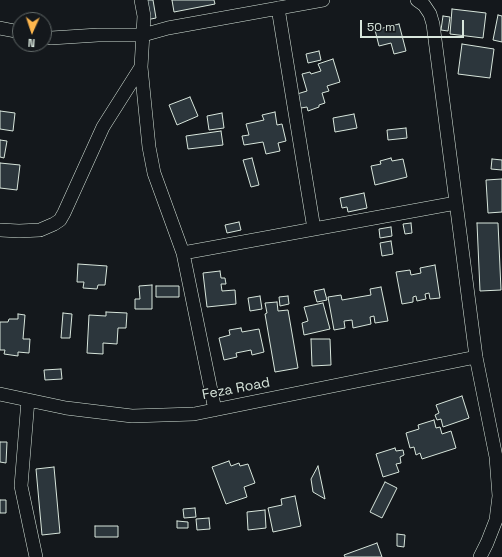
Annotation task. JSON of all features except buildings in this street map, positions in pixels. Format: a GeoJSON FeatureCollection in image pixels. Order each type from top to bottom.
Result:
{"type":"FeatureCollection","features":[{"type":"Feature","properties":{"kind":"street"},"geometry":{"type":"LineString","coordinates":[[141,0],[144,16],[141,67],[149,147],[154,173],[183,253],[215,410]]}},
{"type":"Feature","properties":{"kind":"street"},"geometry":{"type":"LineString","coordinates":[[52,38],[98,35],[143,35],[168,28],[324,0]]}},
{"type":"Feature","properties":{"kind":"street"},"geometry":{"type":"LineString","coordinates":[[417,0],[424,5],[430,14],[433,24],[476,357],[496,457],[499,496],[496,520],[480,557]]}},
{"type":"Feature","properties":{"kind":"street"},"geometry":{"type":"LineString","coordinates":[[278,8],[314,229]]}},
{"type":"Feature","properties":{"kind":"street"},"geometry":{"type":"LineString","coordinates":[[0,28],[12,30]]}},
{"type":"Feature","properties":{"kind":"street"},"geometry":{"type":"LineString","coordinates":[[0,230],[19,232],[40,230],[60,220],[103,127],[141,67]]}},
{"type":"Feature","properties":{"kind":"street"},"geometry":{"type":"LineString","coordinates":[[183,253],[456,203]]}},
{"type":"Feature","properties":{"kind":"street","name":"Feza Road"},"geometry":{"type":"LineString","coordinates":[[0,394],[66,408],[132,416],[194,414],[476,357]]}},
{"type":"Feature","properties":{"kind":"street"},"geometry":{"type":"LineString","coordinates":[[28,400],[21,486],[36,557]]}}]}
